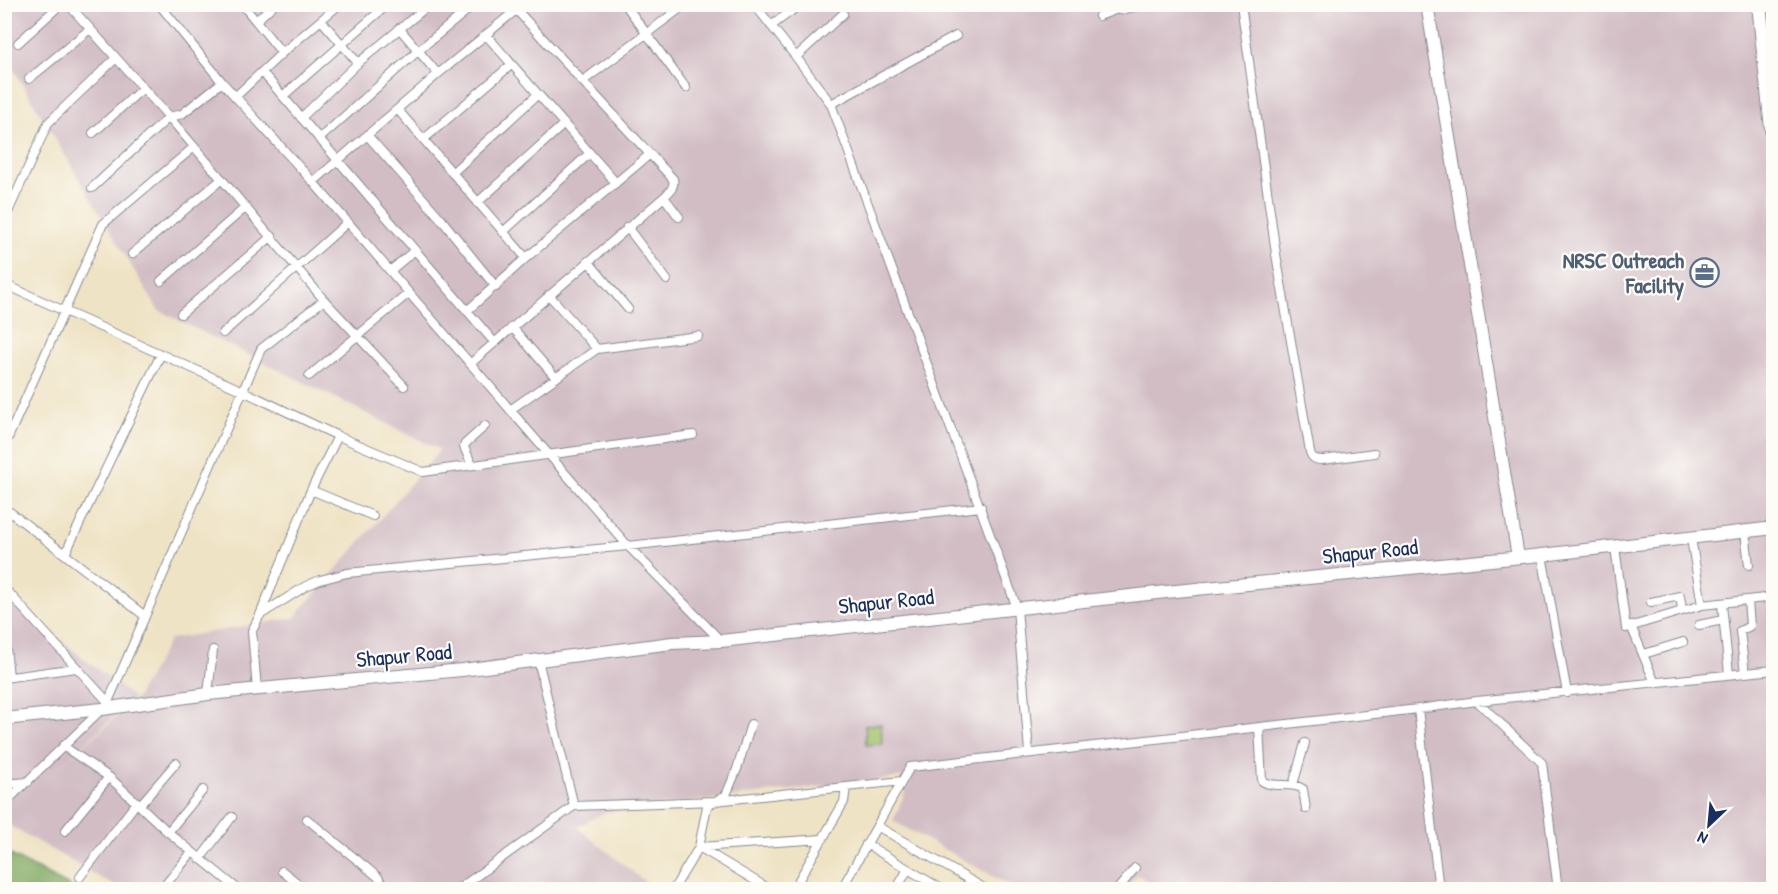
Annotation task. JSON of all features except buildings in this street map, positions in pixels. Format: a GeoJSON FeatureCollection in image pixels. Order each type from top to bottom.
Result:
{"type":"FeatureCollection","features":[{"type":"Feature","properties":{"kind":"main road"},"geometry":{"type":"LineString","coordinates":[[1759,4],[1773,148]]}},
{"type":"Feature","properties":{"kind":"main road"},"geometry":{"type":"LineString","coordinates":[[1766,4],[1773,74]]}},
{"type":"Feature","properties":{"kind":"street"},"geometry":{"type":"LineString","coordinates":[[18,43],[61,4]]}},
{"type":"Feature","properties":{"kind":"street"},"geometry":{"type":"LineString","coordinates":[[68,4],[272,236],[324,300],[404,386]]}},
{"type":"Feature","properties":{"kind":"street"},"geometry":{"type":"LineString","coordinates":[[159,4],[222,82],[313,182],[628,546],[721,641]]}},
{"type":"Feature","properties":{"kind":"street"},"geometry":{"type":"LineString","coordinates":[[242,4],[282,53]]}},
{"type":"Feature","properties":{"kind":"street"},"geometry":{"type":"LineString","coordinates":[[256,21],[274,4]]}},
{"type":"Feature","properties":{"kind":"street"},"geometry":{"type":"LineString","coordinates":[[235,97],[340,4]]}},
{"type":"Feature","properties":{"kind":"street"},"geometry":{"type":"LineString","coordinates":[[283,96],[388,4]]}},
{"type":"Feature","properties":{"kind":"street"},"geometry":{"type":"LineString","coordinates":[[301,118],[358,63],[430,4]]}},
{"type":"Feature","properties":{"kind":"street"},"geometry":{"type":"LineString","coordinates":[[319,139],[419,50],[475,4]]}},
{"type":"Feature","properties":{"kind":"street"},"geometry":{"type":"LineString","coordinates":[[625,4],[686,88]]}},
{"type":"Feature","properties":{"kind":"street"},"geometry":{"type":"LineString","coordinates":[[583,81],[686,4]]}},
{"type":"Feature","properties":{"kind":"street"},"geometry":{"type":"LineString","coordinates":[[754,4],[831,104],[981,507],[1017,608],[1029,752]]}},
{"type":"Feature","properties":{"kind":"street"},"geometry":{"type":"LineString","coordinates":[[771,26],[801,4]]}},
{"type":"Feature","properties":{"kind":"street"},"geometry":{"type":"LineString","coordinates":[[1099,16],[1119,6],[1139,4]]}},
{"type":"Feature","properties":{"kind":"street"},"geometry":{"type":"LineString","coordinates":[[1241,4],[1276,254],[1310,452],[1317,460],[1374,453]]}},
{"type":"Feature","properties":{"kind":"street"},"geometry":{"type":"LineString","coordinates":[[1427,5],[1518,557]]}},
{"type":"Feature","properties":{"kind":"street"},"geometry":{"type":"LineString","coordinates":[[313,182],[438,74],[486,36],[514,7],[673,180],[673,188],[664,197],[470,364]]}},
{"type":"Feature","properties":{"kind":"street"},"geometry":{"type":"LineString","coordinates":[[796,57],[843,14]]}},
{"type":"Feature","properties":{"kind":"street"},"geometry":{"type":"LineString","coordinates":[[321,20],[358,63]]}},
{"type":"Feature","properties":{"kind":"street"},"geometry":{"type":"LineString","coordinates":[[399,28],[438,74]]}},
{"type":"Feature","properties":{"kind":"street"},"geometry":{"type":"LineString","coordinates":[[29,79],[90,29]]}},
{"type":"Feature","properties":{"kind":"street"},"geometry":{"type":"LineString","coordinates":[[486,36],[616,183]]}},
{"type":"Feature","properties":{"kind":"street"},"geometry":{"type":"LineString","coordinates":[[831,104],[956,36]]}},
{"type":"Feature","properties":{"kind":"street"},"geometry":{"type":"LineString","coordinates":[[4,221],[48,123],[116,58]]}},
{"type":"Feature","properties":{"kind":"street"},"geometry":{"type":"LineString","coordinates":[[423,139],[511,65]]}},
{"type":"Feature","properties":{"kind":"street"},"geometry":{"type":"LineString","coordinates":[[262,72],[494,342]]}},
{"type":"Feature","properties":{"kind":"street"},"geometry":{"type":"LineString","coordinates":[[92,188],[169,117],[182,114],[222,82]]}},
{"type":"Feature","properties":{"kind":"street"},"geometry":{"type":"LineString","coordinates":[[93,133],[143,88]]}},
{"type":"Feature","properties":{"kind":"street"},"geometry":{"type":"LineString","coordinates":[[452,173],[537,95]]}},
{"type":"Feature","properties":{"kind":"street"},"geometry":{"type":"LineString","coordinates":[[398,110],[526,258]]}},
{"type":"Feature","properties":{"kind":"street"},"geometry":{"type":"LineString","coordinates":[[477,203],[564,124]]}},
{"type":"Feature","properties":{"kind":"street"},"geometry":{"type":"LineString","coordinates":[[368,136],[441,219],[496,287]]}},
{"type":"Feature","properties":{"kind":"street"},"geometry":{"type":"LineString","coordinates":[[4,447],[66,312],[103,224],[194,147]]}},
{"type":"Feature","properties":{"kind":"street"},"geometry":{"type":"LineString","coordinates":[[503,232],[590,153]]}},
{"type":"Feature","properties":{"kind":"street"},"geometry":{"type":"LineString","coordinates":[[467,311],[526,258],[649,155]]}},
{"type":"Feature","properties":{"kind":"street"},"geometry":{"type":"LineString","coordinates":[[132,254],[222,179]]}},
{"type":"Feature","properties":{"kind":"street"},"geometry":{"type":"LineString","coordinates":[[664,197],[680,217]]}},
{"type":"Feature","properties":{"kind":"street"},"geometry":{"type":"LineString","coordinates":[[161,281],[246,207]]}},
{"type":"Feature","properties":{"kind":"street"},"geometry":{"type":"LineString","coordinates":[[223,333],[348,222]]}},
{"type":"Feature","properties":{"kind":"street"},"geometry":{"type":"LineString","coordinates":[[627,227],[667,280]]}},
{"type":"Feature","properties":{"kind":"street"},"geometry":{"type":"LineString","coordinates":[[181,314],[272,236]]}},
{"type":"Feature","properties":{"kind":"street"},"geometry":{"type":"LineString","coordinates":[[390,271],[415,250]]}},
{"type":"Feature","properties":{"kind":"street"},"geometry":{"type":"LineString","coordinates":[[588,261],[628,309]]}},
{"type":"Feature","properties":{"kind":"street"},"geometry":{"type":"LineString","coordinates":[[4,284],[338,436],[423,472],[693,435]]}},
{"type":"Feature","properties":{"kind":"street"},"geometry":{"type":"LineString","coordinates":[[309,376],[409,293]]}},
{"type":"Feature","properties":{"kind":"street"},"geometry":{"type":"LineString","coordinates":[[549,295],[597,349]]}},
{"type":"Feature","properties":{"kind":"street"},"geometry":{"type":"LineString","coordinates":[[4,804],[106,706],[261,349],[324,300]]}},
{"type":"Feature","properties":{"kind":"street"},"geometry":{"type":"LineString","coordinates":[[512,327],[556,378]]}},
{"type":"Feature","properties":{"kind":"street"},"geometry":{"type":"LineString","coordinates":[[510,410],[597,349],[698,336]]}},
{"type":"Feature","properties":{"kind":"street"},"geometry":{"type":"LineString","coordinates":[[65,554],[161,354]]}},
{"type":"Feature","properties":{"kind":"street"},"geometry":{"type":"LineString","coordinates":[[472,465],[464,447],[485,426]]}},
{"type":"Feature","properties":{"kind":"street"},"geometry":{"type":"LineString","coordinates":[[257,690],[252,631],[311,490],[338,436]]}},
{"type":"Feature","properties":{"kind":"street"},"geometry":{"type":"LineString","coordinates":[[311,490],[373,516]]}},
{"type":"Feature","properties":{"kind":"street"},"geometry":{"type":"LineString","coordinates":[[260,615],[306,586],[347,573],[628,546],[981,507]]}},
{"type":"Feature","properties":{"kind":"street"},"geometry":{"type":"LineString","coordinates":[[4,510],[10,512],[145,616]]}},
{"type":"Feature","properties":{"kind":"street","name":"Shapur Road"},"geometry":{"type":"LineString","coordinates":[[4,719],[208,694],[462,670],[672,643],[721,641],[1017,608],[1542,555],[1773,528]]}},
{"type":"Feature","properties":{"kind":"street"},"geometry":{"type":"LineString","coordinates":[[1745,531],[1749,565]]}},
{"type":"Feature","properties":{"kind":"street"},"geometry":{"type":"LineString","coordinates":[[1690,538],[1702,605]]}},
{"type":"Feature","properties":{"kind":"street"},"geometry":{"type":"LineString","coordinates":[[1615,547],[1626,628],[1682,609],[1773,597]]}},
{"type":"Feature","properties":{"kind":"street"},"geometry":{"type":"LineString","coordinates":[[1542,555],[1567,693]]}},
{"type":"Feature","properties":{"kind":"street"},"geometry":{"type":"LineString","coordinates":[[7,592],[76,668],[106,706]]}},
{"type":"Feature","properties":{"kind":"street"},"geometry":{"type":"LineString","coordinates":[[4,607],[7,592]]}},
{"type":"Feature","properties":{"kind":"street"},"geometry":{"type":"LineString","coordinates":[[1651,602],[1680,596],[1682,609]]}},
{"type":"Feature","properties":{"kind":"street"},"geometry":{"type":"LineString","coordinates":[[1745,673],[1740,631],[1750,626],[1748,600]]}},
{"type":"Feature","properties":{"kind":"street"},"geometry":{"type":"LineString","coordinates":[[1722,604],[1729,675]]}},
{"type":"Feature","properties":{"kind":"street"},"geometry":{"type":"LineString","coordinates":[[1699,625],[1723,620]]}},
{"type":"Feature","properties":{"kind":"street"},"geometry":{"type":"LineString","coordinates":[[1631,626],[1655,683]]}},
{"type":"Feature","properties":{"kind":"street"},"geometry":{"type":"LineString","coordinates":[[4,628],[7,677],[76,668]]}},
{"type":"Feature","properties":{"kind":"street"},"geometry":{"type":"LineString","coordinates":[[1644,654],[1683,642]]}},
{"type":"Feature","properties":{"kind":"street"},"geometry":{"type":"LineString","coordinates":[[208,694],[213,650]]}},
{"type":"Feature","properties":{"kind":"street"},"geometry":{"type":"LineString","coordinates":[[538,660],[574,806]]}},
{"type":"Feature","properties":{"kind":"street"},"geometry":{"type":"LineString","coordinates":[[841,890],[910,767],[1418,710],[1477,701],[1773,670]]}},
{"type":"Feature","properties":{"kind":"street"},"geometry":{"type":"LineString","coordinates":[[1477,701],[1542,763],[1558,890]]}},
{"type":"Feature","properties":{"kind":"street"},"geometry":{"type":"LineString","coordinates":[[1418,710],[1440,890]]}},
{"type":"Feature","properties":{"kind":"street"},"geometry":{"type":"LineString","coordinates":[[677,888],[699,847],[707,806],[726,795],[751,724]]}},
{"type":"Feature","properties":{"kind":"street"},"geometry":{"type":"LineString","coordinates":[[1259,727],[1262,781],[1266,784],[1293,785],[1303,789],[1306,809]]}},
{"type":"Feature","properties":{"kind":"street"},"geometry":{"type":"LineString","coordinates":[[1293,785],[1305,743]]}},
{"type":"Feature","properties":{"kind":"street"},"geometry":{"type":"LineString","coordinates":[[63,746],[109,777],[168,832],[239,890]]}},
{"type":"Feature","properties":{"kind":"street"},"geometry":{"type":"LineString","coordinates":[[80,877],[139,803],[176,764]]}},
{"type":"Feature","properties":{"kind":"street"},"geometry":{"type":"LineString","coordinates":[[65,831],[109,777]]}},
{"type":"Feature","properties":{"kind":"street"},"geometry":{"type":"LineString","coordinates":[[456,890],[574,806],[715,801],[902,781]]}},
{"type":"Feature","properties":{"kind":"street"},"geometry":{"type":"LineString","coordinates":[[4,784],[28,782]]}},
{"type":"Feature","properties":{"kind":"street"},"geometry":{"type":"LineString","coordinates":[[793,890],[844,802],[846,787]]}},
{"type":"Feature","properties":{"kind":"street"},"geometry":{"type":"LineString","coordinates":[[168,832],[203,790]]}},
{"type":"Feature","properties":{"kind":"street"},"geometry":{"type":"LineString","coordinates":[[200,859],[232,817]]}},
{"type":"Feature","properties":{"kind":"street"},"geometry":{"type":"LineString","coordinates":[[307,819],[378,878],[386,890]]}},
{"type":"Feature","properties":{"kind":"street"},"geometry":{"type":"LineString","coordinates":[[877,826],[987,890]]}},
{"type":"Feature","properties":{"kind":"street"},"geometry":{"type":"LineString","coordinates":[[699,847],[823,839]]}},
{"type":"Feature","properties":{"kind":"street"},"geometry":{"type":"LineString","coordinates":[[866,844],[943,890]]}},
{"type":"Feature","properties":{"kind":"street"},"geometry":{"type":"LineString","coordinates":[[699,847],[771,890]]}},
{"type":"Feature","properties":{"kind":"street"},"geometry":{"type":"LineString","coordinates":[[161,890],[192,852]]}},
{"type":"Feature","properties":{"kind":"street"},"geometry":{"type":"LineString","coordinates":[[1117,890],[1135,868]]}},
{"type":"Feature","properties":{"kind":"street"},"geometry":{"type":"LineString","coordinates":[[896,890],[908,869]]}},
{"type":"Feature","properties":{"kind":"street"},"geometry":{"type":"LineString","coordinates":[[282,872],[306,890]]}},
{"type":"Feature","properties":{"kind":"shaded area"},"geometry":{"type":"Polygon","coordinates":[[[5,5],[1773,5],[1773,889],[1161,890],[1137,874],[1125,889],[1016,889],[893,821],[912,776],[605,812],[577,827],[654,889],[120,889],[5,823],[4,596],[134,698],[52,774],[135,700],[170,639],[294,618],[440,450],[158,310],[5,58],[5,5]]]}},
{"type":"Feature","properties":{"kind":"green space"},"geometry":{"type":"Polygon","coordinates":[[[881,724],[882,744],[866,745],[865,725],[881,724]]]}},
{"type":"Feature","properties":{"kind":"green space"},"geometry":{"type":"Polygon","coordinates":[[[4,851],[7,853],[75,889],[5,889],[4,851]]]}},
{"type":"Feature","properties":{"kind":"place","name":"NRSC Outreach Facility"},"geometry":{"type":"Point","coordinates":[1705,273]}}]}
